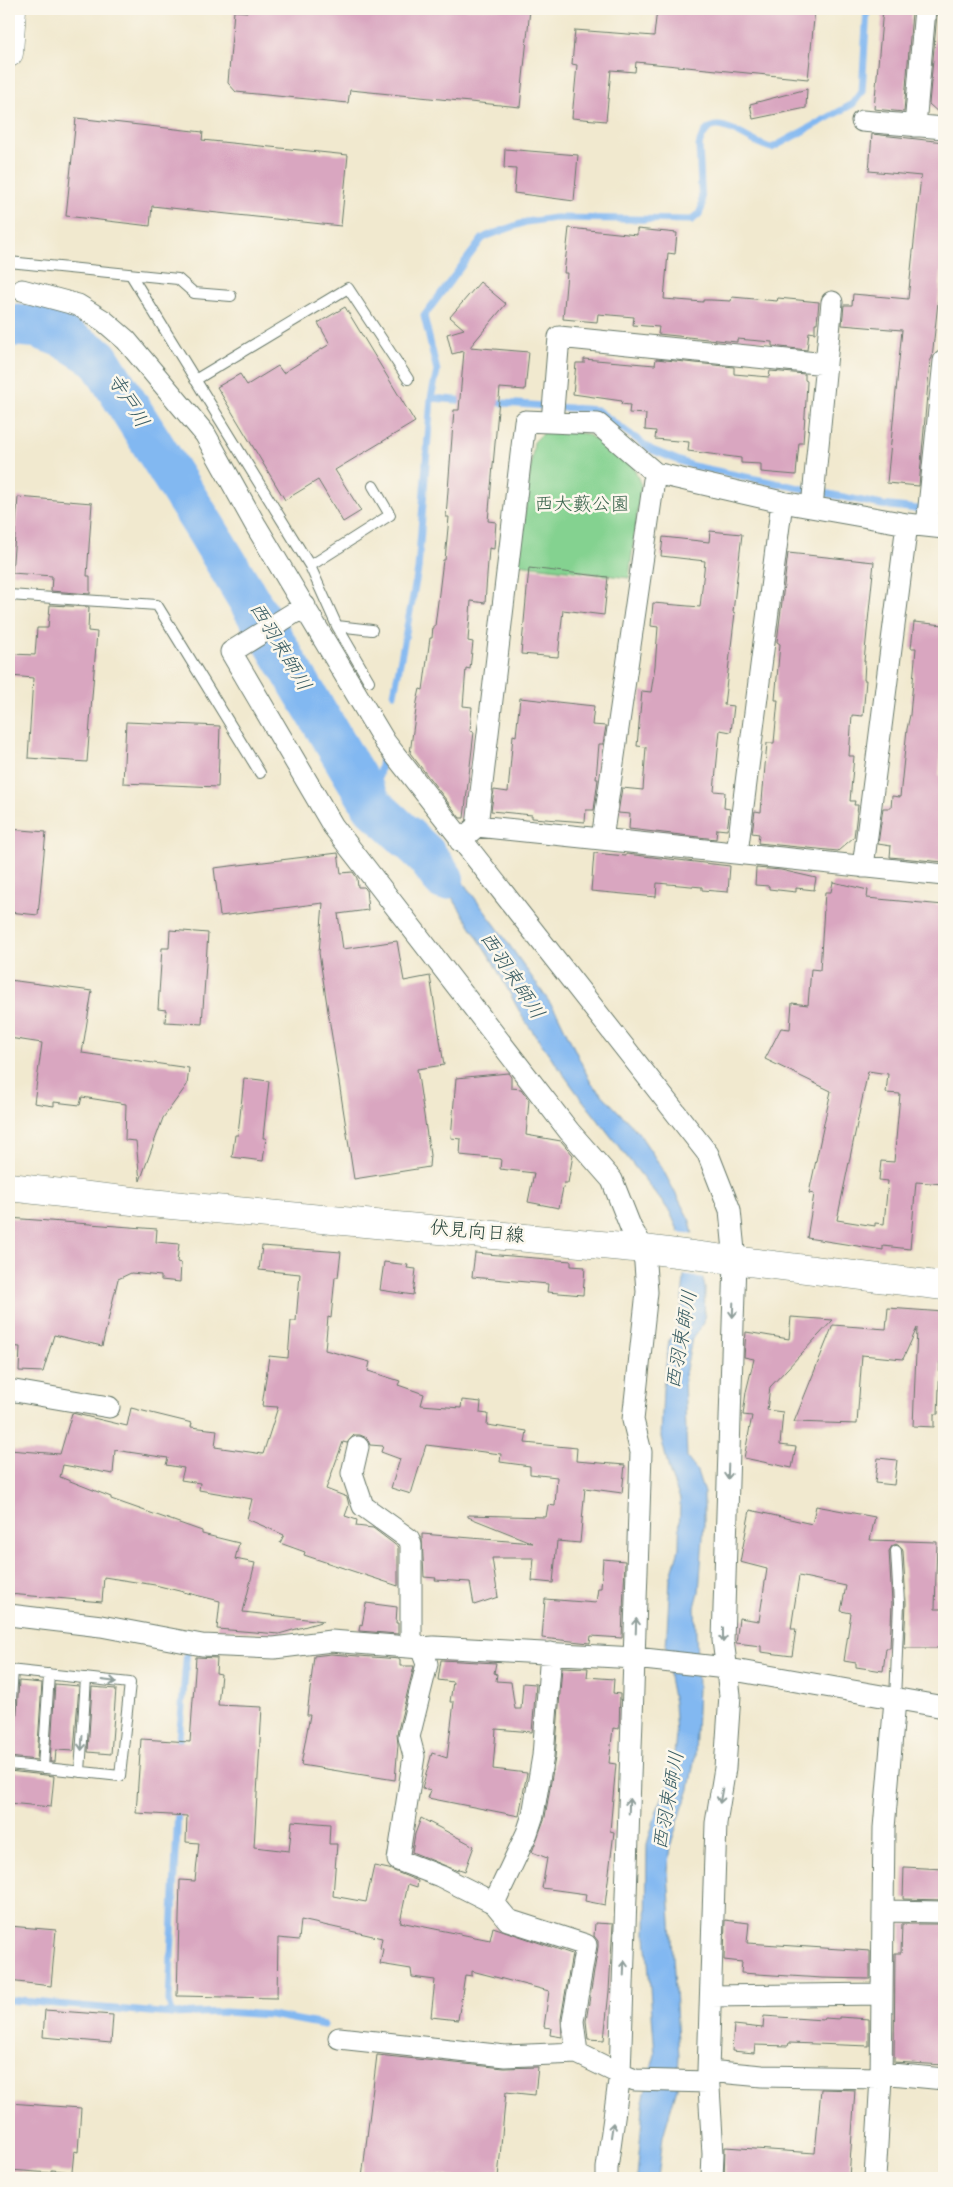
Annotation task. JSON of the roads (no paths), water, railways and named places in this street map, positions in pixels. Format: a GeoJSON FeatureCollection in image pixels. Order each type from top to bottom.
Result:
{"type":"FeatureCollection","features":[{"type":"Feature","properties":{"kind":"main road"},"geometry":{"type":"LineString","coordinates":[[9,52],[12,9]]}},
{"type":"Feature","properties":{"kind":"main road","name":"伏見向日線"},"geometry":{"type":"LineString","coordinates":[[9,1187],[150,1203],[644,1250],[944,1286]]}},
{"type":"Feature","properties":{"kind":"street"},"geometry":{"type":"LineString","coordinates":[[915,126],[925,9]]}},
{"type":"Feature","properties":{"kind":"street"},"geometry":{"type":"LineString","coordinates":[[862,121],[944,128]]}},
{"type":"Feature","properties":{"kind":"street"},"geometry":{"type":"LineString","coordinates":[[22,290],[78,306],[104,321],[126,340],[205,434],[256,526],[385,742],[460,841],[708,1154],[730,1210],[735,1261],[722,1668],[730,1696],[725,1768],[716,1823],[708,2076],[713,2154],[712,2178]]}},
{"type":"Feature","properties":{"kind":"street"},"geometry":{"type":"LineString","coordinates":[[812,507],[832,302]]}},
{"type":"Feature","properties":{"kind":"street"},"geometry":{"type":"LineString","coordinates":[[552,422],[559,337],[826,364]]}},
{"type":"Feature","properties":{"kind":"street"},"geometry":{"type":"LineString","coordinates":[[863,867],[926,526],[944,361]]}},
{"type":"Feature","properties":{"kind":"street"},"geometry":{"type":"LineString","coordinates":[[460,841],[477,826],[524,421],[598,424],[655,473],[782,502],[926,526]]}},
{"type":"Feature","properties":{"kind":"street"},"geometry":{"type":"LineString","coordinates":[[602,839],[655,473]]}},
{"type":"Feature","properties":{"kind":"street"},"geometry":{"type":"LineString","coordinates":[[737,853],[782,502]]}},
{"type":"Feature","properties":{"kind":"street"},"geometry":{"type":"LineString","coordinates":[[305,606],[231,652],[333,826],[563,1123],[612,1180],[631,1228],[644,1250],[647,1292],[633,1420],[641,1452],[628,2077],[607,2168],[607,2178]]}},
{"type":"Feature","properties":{"kind":"street"},"geometry":{"type":"LineString","coordinates":[[477,826],[944,875]]}},
{"type":"Feature","properties":{"kind":"street"},"geometry":{"type":"LineString","coordinates":[[9,1390],[109,1408]]}},
{"type":"Feature","properties":{"kind":"street"},"geometry":{"type":"LineString","coordinates":[[358,1447],[352,1473],[363,1506],[409,1539],[411,1545],[412,1640],[421,1648],[427,1664],[409,1737],[414,1756],[398,1860],[440,1876],[494,1902],[508,1920],[586,1945],[573,2022],[577,2053]]}},
{"type":"Feature","properties":{"kind":"street"},"geometry":{"type":"LineString","coordinates":[[9,1615],[22,1615],[100,1626],[202,1644],[274,1648],[331,1641],[421,1648],[434,1647],[637,1658],[722,1668],[895,1700],[944,1707]]}},
{"type":"Feature","properties":{"kind":"street"},"geometry":{"type":"LineString","coordinates":[[494,1902],[527,1833],[533,1815],[543,1756],[551,1653]]}},
{"type":"Feature","properties":{"kind":"street"},"geometry":{"type":"LineString","coordinates":[[875,2178],[881,2076],[884,1828],[895,1700]]}},
{"type":"Feature","properties":{"kind":"street"},"geometry":{"type":"LineString","coordinates":[[883,1911],[944,1912]]}},
{"type":"Feature","properties":{"kind":"street"},"geometry":{"type":"LineString","coordinates":[[711,1996],[882,1994]]}},
{"type":"Feature","properties":{"kind":"street"},"geometry":{"type":"LineString","coordinates":[[339,2038],[505,2056],[577,2053],[628,2077],[881,2076],[944,2079]]}},
{"type":"Feature","properties":{"kind":"lane"},"geometry":{"type":"LineString","coordinates":[[9,262],[178,279],[194,293],[231,296]]}},
{"type":"Feature","properties":{"kind":"lane"},"geometry":{"type":"LineString","coordinates":[[131,275],[310,566],[337,626],[369,681]]}},
{"type":"Feature","properties":{"kind":"lane"},"geometry":{"type":"LineString","coordinates":[[195,380],[348,288],[408,379]]}},
{"type":"Feature","properties":{"kind":"lane"},"geometry":{"type":"LineString","coordinates":[[310,566],[390,515],[373,486]]}},
{"type":"Feature","properties":{"kind":"lane"},"geometry":{"type":"LineString","coordinates":[[9,595],[157,605],[260,773]]}},
{"type":"Feature","properties":{"kind":"lane"},"geometry":{"type":"LineString","coordinates":[[337,626],[372,630]]}},
{"type":"Feature","properties":{"kind":"lane"},"geometry":{"type":"LineString","coordinates":[[895,1700],[899,1612],[896,1551]]}},
{"type":"Feature","properties":{"kind":"lane"},"geometry":{"type":"LineString","coordinates":[[9,1727],[11,1670],[130,1684],[120,1776],[9,1764]]}},
{"type":"Feature","properties":{"kind":"lane"},"geometry":{"type":"LineString","coordinates":[[43,1768],[49,1674]]}},
{"type":"Feature","properties":{"kind":"lane"},"geometry":{"type":"LineString","coordinates":[[80,1772],[86,1678]]}},
{"type":"Feature","properties":{"kind":"water"},"geometry":{"type":"Polygon","coordinates":[[[409,834],[437,848],[496,926],[557,1013],[591,1083],[638,1132],[662,1168],[690,1221],[705,1288],[704,1323],[692,1339],[684,1379],[687,1458],[697,1471],[704,1493],[704,1524],[699,1592],[695,1607],[698,1687],[695,1756],[689,1789],[672,1840],[668,1871],[679,2057],[677,2088],[663,2136],[658,2178],[637,2178],[644,2097],[655,2054],[646,1935],[647,1844],[657,1810],[672,1775],[676,1735],[674,1703],[666,1648],[670,1579],[679,1549],[680,1499],[670,1474],[661,1437],[663,1388],[669,1340],[680,1322],[684,1277],[678,1230],[670,1212],[577,1093],[523,1018],[493,962],[447,889],[421,857],[396,841],[409,834]]]}},
{"type":"Feature","properties":{"kind":"waterway"},"geometry":{"type":"LineString","coordinates":[[394,694],[418,570],[431,398],[437,371],[424,316],[482,239],[526,222],[555,218],[692,220],[699,214],[702,207],[699,146],[704,133],[712,127],[720,126],[730,129],[772,148],[853,104],[862,92],[867,9]]}},
{"type":"Feature","properties":{"kind":"waterway","name":"西羽束師川"},"geometry":{"type":"LineString","coordinates":[[9,325],[36,327],[63,337],[98,358],[206,529],[373,806],[425,854],[443,879]]}},
{"type":"Feature","properties":{"kind":"waterway"},"geometry":{"type":"LineString","coordinates":[[431,398],[468,401]]}},
{"type":"Feature","properties":{"kind":"waterway"},"geometry":{"type":"LineString","coordinates":[[491,402],[597,410],[652,450],[693,466],[882,505],[944,512]]}},
{"type":"Feature","properties":{"kind":"waterway"},"geometry":{"type":"LineString","coordinates":[[373,806],[382,760]]}},
{"type":"Feature","properties":{"kind":"waterway"},"geometry":{"type":"LineString","coordinates":[[178,1750],[187,1651]]}},
{"type":"Feature","properties":{"kind":"waterway"},"geometry":{"type":"LineString","coordinates":[[172,2014],[169,2001],[178,1808]]}},
{"type":"Feature","properties":{"kind":"waterway"},"geometry":{"type":"LineString","coordinates":[[9,2000],[172,2014],[225,2012],[271,2015],[324,2025]]}},
{"type":"Feature","properties":{"kind":"water label","name":"寺戸川"},"geometry":{"type":"Point","coordinates":[126,402]}},
{"type":"Feature","properties":{"kind":"park label","name":"西大藪公園"},"geometry":{"type":"Point","coordinates":[582,506]}}]}
